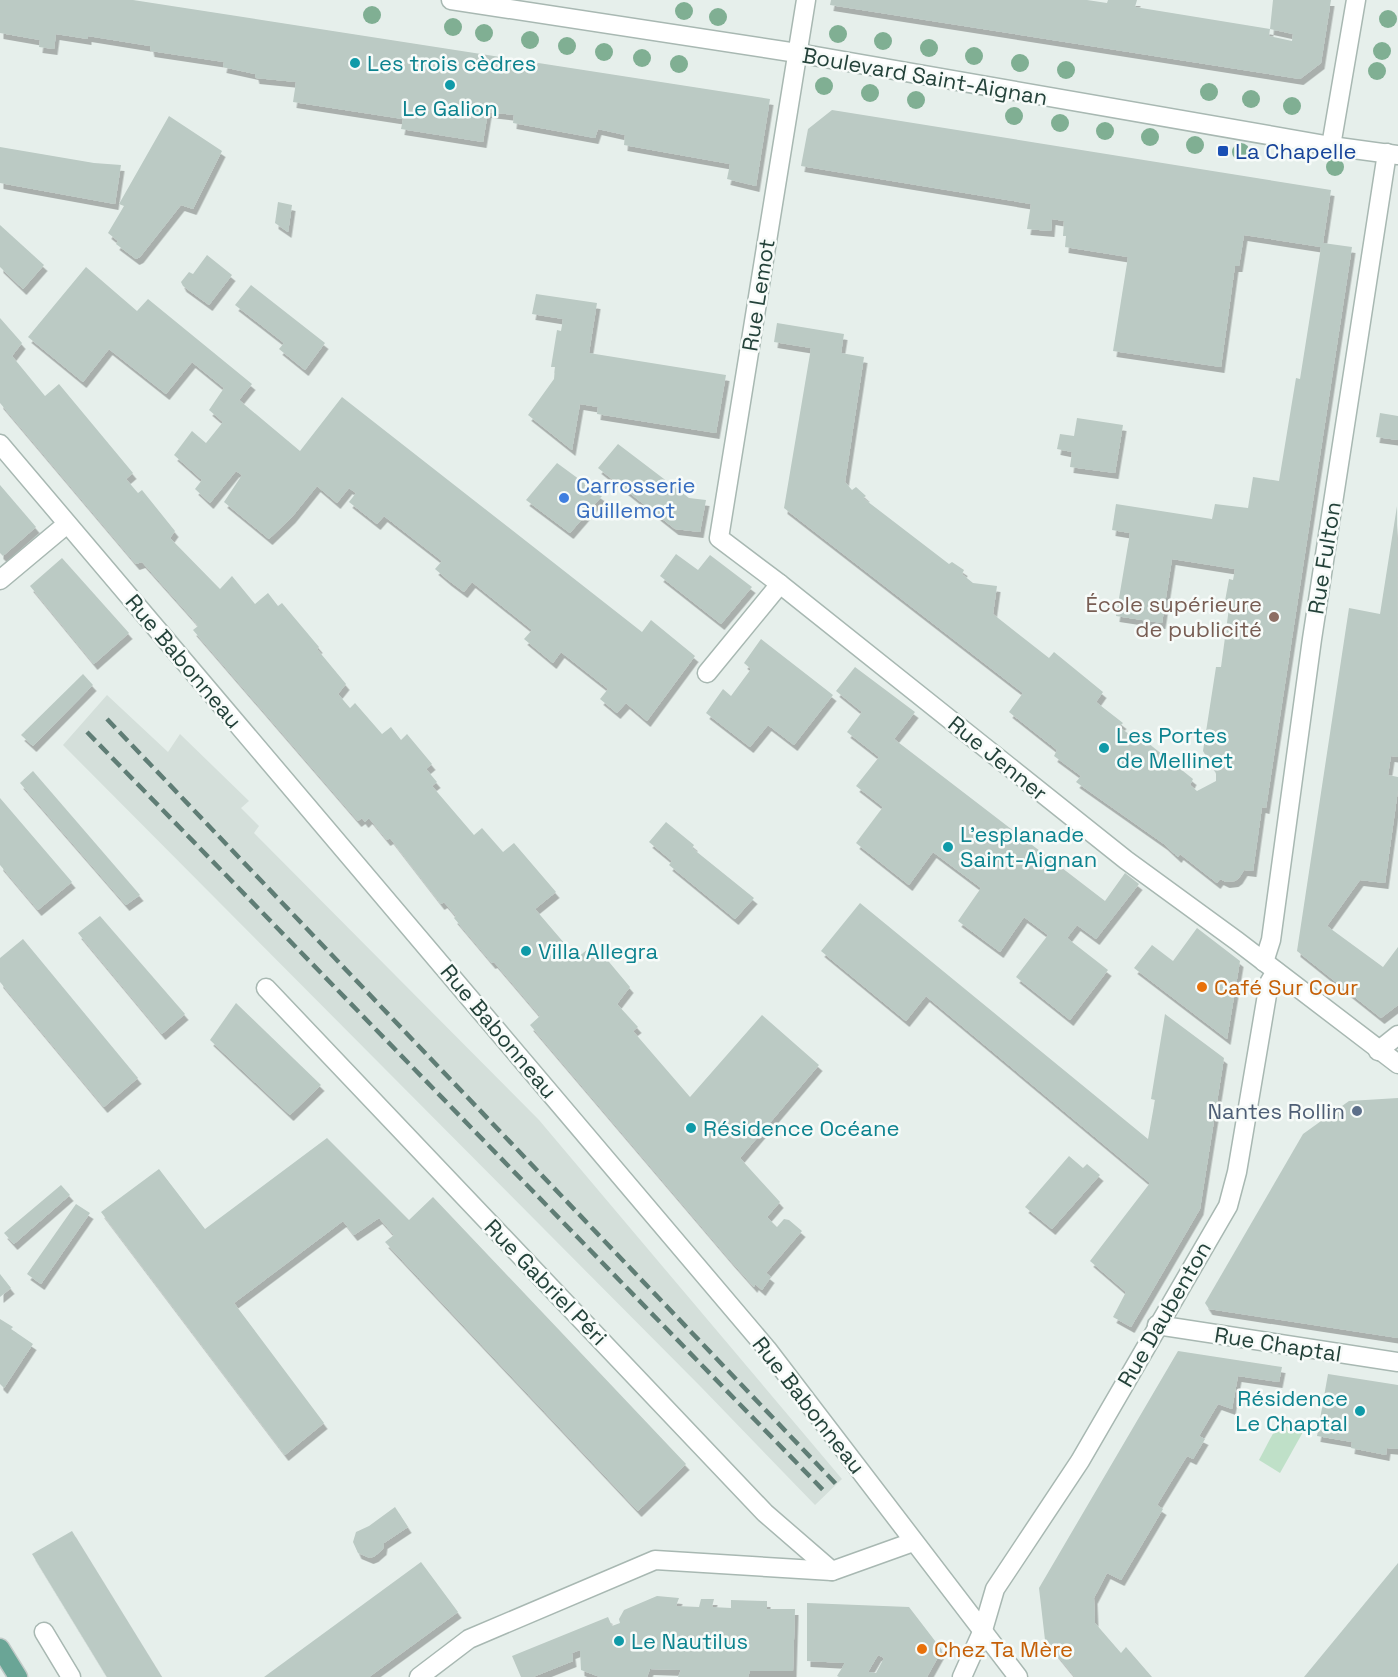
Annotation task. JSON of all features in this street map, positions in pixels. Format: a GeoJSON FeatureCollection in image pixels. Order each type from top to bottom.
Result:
{"type":"FeatureCollection","features":[{"type":"Feature","properties":{"kind":"main road"},"geometry":{"type":"LineString","coordinates":[[0,1648],[18,1677]]}},
{"type":"Feature","properties":{"kind":"street","name":"Boulevard Saint-Aignan"},"geometry":{"type":"LineString","coordinates":[[451,0],[797,53],[1331,146],[1392,154]]}},
{"type":"Feature","properties":{"kind":"street","name":"Rue Lemot"},"geometry":{"type":"LineString","coordinates":[[719,538],[806,0]]}},
{"type":"Feature","properties":{"kind":"street"},"geometry":{"type":"LineString","coordinates":[[1331,146],[1356,0]]}},
{"type":"Feature","properties":{"kind":"street","name":"Rue Fulton"},"geometry":{"type":"LineString","coordinates":[[1270,967],[1271,940],[1312,639],[1392,154]]}},
{"type":"Feature","properties":{"kind":"street","name":"Rue Babonneau"},"geometry":{"type":"LineString","coordinates":[[0,444],[767,1349],[1018,1677]]}},
{"type":"Feature","properties":{"kind":"street"},"geometry":{"type":"LineString","coordinates":[[0,580],[67,524]]}},
{"type":"Feature","properties":{"kind":"street","name":"Rue Jenner"},"geometry":{"type":"LineString","coordinates":[[719,538],[1126,860],[1398,1064]]}},
{"type":"Feature","properties":{"kind":"street"},"geometry":{"type":"LineString","coordinates":[[707,674],[780,584]]}},
{"type":"Feature","properties":{"kind":"street","name":"Rue Daubenton"},"geometry":{"type":"LineString","coordinates":[[962,1677],[983,1630],[995,1589],[1080,1461],[1227,1206],[1237,1172],[1270,967]]}},
{"type":"Feature","properties":{"kind":"street","name":"Rue Gabriel Péri"},"geometry":{"type":"LineString","coordinates":[[266,988],[765,1513],[832,1571]]}},
{"type":"Feature","properties":{"kind":"street"},"geometry":{"type":"LineString","coordinates":[[1378,1051],[1398,1035]]}},
{"type":"Feature","properties":{"kind":"street","name":"Rue Chaptal"},"geometry":{"type":"LineString","coordinates":[[1157,1324],[1398,1362]]}},
{"type":"Feature","properties":{"kind":"street"},"geometry":{"type":"LineString","coordinates":[[419,1677],[469,1639],[655,1560],[832,1571],[913,1542]]}},
{"type":"Feature","properties":{"kind":"street"},"geometry":{"type":"LineString","coordinates":[[44,1632],[71,1677]]}},
{"type":"Feature","properties":{"kind":"shaded area"},"geometry":{"type":"Polygon","coordinates":[[[107,695],[168,752],[180,734],[249,801],[241,808],[259,826],[254,833],[539,1120],[842,1479],[815,1505],[701,1387],[63,745],[107,695]]]}},
{"type":"Feature","properties":{"kind":"green space"},"geometry":{"type":"Polygon","coordinates":[[[1278,1424],[1303,1432],[1280,1473],[1259,1460],[1278,1424]]]}},
{"type":"Feature","properties":{"kind":"building"},"geometry":{"type":"Polygon","coordinates":[[[0,0],[133,0],[770,99],[756,186],[727,179],[730,164],[624,145],[625,135],[598,129],[595,138],[513,123],[514,115],[488,112],[483,142],[401,129],[403,119],[293,102],[296,82],[256,78],[255,74],[223,67],[224,62],[151,51],[150,46],[88,36],[88,39],[56,34],[54,49],[39,47],[40,40],[0,33],[0,0]]]}},
{"type":"Feature","properties":{"kind":"building"},"geometry":{"type":"Polygon","coordinates":[[[831,0],[1087,0],[1107,3],[1108,0],[1137,0],[1135,7],[1270,29],[1273,0],[1331,0],[1321,63],[1300,79],[830,5],[831,0]],[[1270,29],[1269,36],[1292,41],[1293,34],[1270,29]]]}},
{"type":"Feature","properties":{"kind":"building"},"geometry":{"type":"Polygon","coordinates":[[[832,110],[1331,190],[1323,243],[1352,247],[1266,808],[1262,807],[1253,871],[1244,870],[1235,881],[1226,882],[1220,879],[1217,883],[1180,854],[1178,857],[1164,844],[1076,782],[1081,776],[1054,756],[1057,750],[1009,712],[1023,693],[784,508],[811,348],[774,342],[777,323],[844,334],[841,353],[864,357],[845,482],[852,490],[856,487],[866,496],[863,498],[949,564],[952,562],[964,570],[962,574],[973,583],[997,586],[993,614],[1049,658],[1054,652],[1103,692],[1096,702],[1123,723],[1119,727],[1146,746],[1148,743],[1193,779],[1190,785],[1197,791],[1216,781],[1216,773],[1203,751],[1216,667],[1221,667],[1229,608],[1227,607],[1228,601],[1225,601],[1229,579],[1233,580],[1235,569],[1172,559],[1162,623],[1116,616],[1130,533],[1112,530],[1116,504],[1212,519],[1215,504],[1248,508],[1253,477],[1279,481],[1296,378],[1300,379],[1321,247],[1244,235],[1239,266],[1235,266],[1221,367],[1113,351],[1128,257],[1065,247],[1064,221],[1052,219],[1051,231],[1027,229],[1031,204],[801,166],[808,129],[832,110]]]}},
{"type":"Feature","properties":{"kind":"building"},"geometry":{"type":"Polygon","coordinates":[[[169,116],[222,151],[193,209],[181,205],[136,259],[116,244],[118,241],[108,233],[124,206],[119,204],[169,116]]]}},
{"type":"Feature","properties":{"kind":"building"},"geometry":{"type":"Polygon","coordinates":[[[0,147],[94,163],[121,165],[115,204],[0,183],[0,147]]]}},
{"type":"Feature","properties":{"kind":"building"},"geometry":{"type":"Polygon","coordinates":[[[278,202],[292,205],[288,232],[275,223],[278,202]]]}},
{"type":"Feature","properties":{"kind":"building"},"geometry":{"type":"Polygon","coordinates":[[[0,225],[44,265],[23,289],[0,267],[0,225]]]}},
{"type":"Feature","properties":{"kind":"building"},"geometry":{"type":"Polygon","coordinates":[[[207,255],[232,275],[209,305],[183,286],[181,282],[189,272],[193,274],[207,255]]]}},
{"type":"Feature","properties":{"kind":"building"},"geometry":{"type":"Polygon","coordinates":[[[86,267],[137,311],[148,299],[252,384],[239,400],[300,451],[342,397],[642,632],[651,620],[695,656],[647,721],[626,703],[617,713],[600,699],[608,689],[561,652],[553,663],[524,639],[532,630],[472,582],[464,592],[448,580],[435,569],[442,561],[384,516],[377,524],[349,502],[356,493],[349,488],[337,503],[317,486],[292,517],[269,539],[224,502],[242,475],[236,471],[210,503],[195,489],[202,480],[174,455],[192,431],[206,443],[223,422],[209,410],[224,388],[192,362],[166,394],[109,349],[83,382],[28,337],[86,267]]]}},
{"type":"Feature","properties":{"kind":"building"},"geometry":{"type":"Polygon","coordinates":[[[251,285],[325,343],[305,370],[279,349],[284,343],[235,305],[251,285]]]}},
{"type":"Feature","properties":{"kind":"building"},"geometry":{"type":"Polygon","coordinates":[[[536,294],[597,303],[589,353],[726,375],[716,433],[597,414],[598,407],[580,404],[572,450],[528,415],[554,379],[555,367],[551,367],[557,330],[561,331],[563,319],[532,314],[536,294]]]}},
{"type":"Feature","properties":{"kind":"building"},"geometry":{"type":"Polygon","coordinates":[[[0,318],[22,343],[12,356],[45,396],[59,384],[133,473],[126,479],[138,493],[142,490],[175,531],[170,538],[220,589],[232,576],[255,604],[268,593],[278,606],[282,603],[346,684],[338,694],[350,708],[355,703],[382,734],[391,727],[401,740],[407,734],[432,764],[426,769],[437,782],[432,786],[474,835],[482,828],[503,852],[514,843],[556,892],[535,909],[577,958],[594,944],[630,987],[617,1004],[638,1027],[633,1031],[690,1097],[762,1015],[819,1065],[740,1158],[780,1202],[767,1217],[777,1227],[784,1219],[789,1220],[802,1231],[766,1273],[771,1277],[762,1290],[755,1284],[754,1287],[730,1260],[530,1025],[540,1016],[454,918],[456,916],[444,902],[441,904],[390,838],[387,840],[369,818],[365,822],[362,818],[358,821],[193,630],[198,626],[192,618],[142,562],[136,564],[0,403],[0,318]]]}},
{"type":"Feature","properties":{"kind":"building"},"geometry":{"type":"Polygon","coordinates":[[[1380,413],[1398,416],[1398,440],[1376,437],[1380,413]]]}},
{"type":"Feature","properties":{"kind":"building"},"geometry":{"type":"Polygon","coordinates":[[[1077,418],[1123,425],[1115,473],[1070,467],[1072,452],[1057,449],[1060,434],[1074,436],[1077,418]]]}},
{"type":"Feature","properties":{"kind":"building"},"geometry":{"type":"Polygon","coordinates":[[[618,444],[689,498],[706,500],[700,532],[675,529],[598,468],[618,444]]]}},
{"type":"Feature","properties":{"kind":"building","name":"Carrosserie Guillemot"},"geometry":{"type":"Polygon","coordinates":[[[557,463],[602,496],[570,533],[526,500],[557,463]]]}},
{"type":"Feature","properties":{"kind":"building"},"geometry":{"type":"Polygon","coordinates":[[[0,485],[36,527],[3,556],[0,553],[0,485]]]}},
{"type":"Feature","properties":{"kind":"building"},"geometry":{"type":"Polygon","coordinates":[[[1397,506],[1398,757],[1391,756],[1388,775],[1398,777],[1398,790],[1385,883],[1360,880],[1327,926],[1383,967],[1398,947],[1398,1005],[1381,1018],[1297,951],[1349,608],[1380,614],[1397,506]]]}},
{"type":"Feature","properties":{"kind":"building"},"geometry":{"type":"Polygon","coordinates":[[[676,554],[698,570],[710,555],[752,587],[721,624],[660,576],[676,554]]]}},
{"type":"Feature","properties":{"kind":"building"},"geometry":{"type":"Polygon","coordinates":[[[62,558],[129,633],[94,664],[30,586],[62,558]]]}},
{"type":"Feature","properties":{"kind":"building"},"geometry":{"type":"Polygon","coordinates":[[[761,639],[833,695],[794,745],[768,725],[750,747],[706,713],[723,689],[731,696],[751,669],[744,663],[761,639]]]}},
{"type":"Feature","properties":{"kind":"building","name":"L'esplanade Saint-Aignan"},"geometry":{"type":"Polygon","coordinates":[[[855,667],[915,712],[894,739],[1105,901],[1125,873],[1139,884],[1096,939],[1077,925],[1067,938],[1108,970],[1070,1020],[1016,977],[1048,935],[1024,917],[1000,952],[958,921],[981,888],[933,852],[909,885],[856,843],[883,807],[856,786],[879,757],[847,732],[862,712],[836,691],[855,667]]]}},
{"type":"Feature","properties":{"kind":"building"},"geometry":{"type":"Polygon","coordinates":[[[83,674],[93,685],[33,746],[21,735],[83,674]]]}},
{"type":"Feature","properties":{"kind":"building"},"geometry":{"type":"Polygon","coordinates":[[[33,771],[140,895],[126,905],[20,783],[33,771]]]}},
{"type":"Feature","properties":{"kind":"building"},"geometry":{"type":"Polygon","coordinates":[[[0,798],[72,882],[38,910],[0,865],[0,798]]]}},
{"type":"Feature","properties":{"kind":"building"},"geometry":{"type":"Polygon","coordinates":[[[666,822],[694,845],[692,848],[754,898],[735,919],[669,865],[672,861],[649,842],[666,822]]]}},
{"type":"Feature","properties":{"kind":"building"},"geometry":{"type":"Polygon","coordinates":[[[860,903],[1148,1139],[1155,1100],[1151,1099],[1165,1014],[1224,1058],[1200,1209],[1131,1327],[1113,1317],[1126,1292],[1090,1261],[1150,1183],[926,996],[906,1021],[821,951],[860,903]]]}},
{"type":"Feature","properties":{"kind":"building"},"geometry":{"type":"Polygon","coordinates":[[[100,916],[185,1014],[162,1034],[78,933],[100,916]]]}},
{"type":"Feature","properties":{"kind":"building"},"geometry":{"type":"Polygon","coordinates":[[[1197,928],[1240,961],[1227,1039],[1134,968],[1152,945],[1173,961],[1197,928]]]}},
{"type":"Feature","properties":{"kind":"building"},"geometry":{"type":"Polygon","coordinates":[[[23,939],[138,1078],[104,1107],[0,982],[0,958],[23,939]]]}},
{"type":"Feature","properties":{"kind":"building"},"geometry":{"type":"Polygon","coordinates":[[[236,1003],[321,1085],[290,1115],[210,1040],[236,1003]]]}},
{"type":"Feature","properties":{"kind":"building"},"geometry":{"type":"Polygon","coordinates":[[[1398,1098],[1398,1338],[1209,1309],[1205,1303],[1303,1134],[1349,1101],[1398,1098]]]}},
{"type":"Feature","properties":{"kind":"building"},"geometry":{"type":"Polygon","coordinates":[[[327,1138],[409,1220],[433,1197],[686,1464],[638,1511],[385,1242],[394,1235],[379,1218],[354,1235],[343,1221],[234,1303],[324,1423],[285,1455],[101,1212],[159,1169],[205,1229],[327,1138]]]}},
{"type":"Feature","properties":{"kind":"building"},"geometry":{"type":"Polygon","coordinates":[[[1069,1156],[1083,1168],[1087,1164],[1100,1175],[1052,1229],[1025,1207],[1069,1156]]]}},
{"type":"Feature","properties":{"kind":"building"},"geometry":{"type":"Polygon","coordinates":[[[61,1185],[70,1195],[14,1244],[4,1233],[61,1185]]]}},
{"type":"Feature","properties":{"kind":"building"},"geometry":{"type":"Polygon","coordinates":[[[76,1204],[90,1213],[41,1284],[27,1274],[76,1204]]]}},
{"type":"Feature","properties":{"kind":"building"},"geometry":{"type":"Polygon","coordinates":[[[0,1274],[11,1288],[0,1297],[0,1274]]]}},
{"type":"Feature","properties":{"kind":"building"},"geometry":{"type":"Polygon","coordinates":[[[0,1319],[33,1344],[4,1388],[0,1384],[0,1319]]]}},
{"type":"Feature","properties":{"kind":"building"},"geometry":{"type":"Polygon","coordinates":[[[1178,1351],[1282,1367],[1279,1382],[1238,1376],[1232,1409],[1218,1404],[1199,1436],[1205,1439],[1193,1459],[1187,1456],[1157,1505],[1163,1509],[1121,1580],[1107,1573],[1094,1598],[1095,1623],[1121,1653],[1126,1647],[1152,1677],[1075,1677],[1045,1640],[1039,1588],[1178,1351]]]}},
{"type":"Feature","properties":{"kind":"building","name":"Résidence Le Chaptal"},"geometry":{"type":"Polygon","coordinates":[[[1328,1374],[1398,1385],[1398,1449],[1387,1448],[1386,1455],[1351,1448],[1352,1442],[1317,1436],[1328,1374]]]}},
{"type":"Feature","properties":{"kind":"building"},"geometry":{"type":"Polygon","coordinates":[[[395,1507],[408,1527],[384,1543],[383,1549],[375,1556],[370,1558],[358,1553],[353,1542],[356,1532],[369,1526],[395,1507]]]}},
{"type":"Feature","properties":{"kind":"building"},"geometry":{"type":"Polygon","coordinates":[[[72,1531],[162,1677],[107,1677],[32,1554],[72,1531]]]}},
{"type":"Feature","properties":{"kind":"building"},"geometry":{"type":"Polygon","coordinates":[[[421,1562],[458,1612],[369,1677],[264,1677],[421,1562]]]}},
{"type":"Feature","properties":{"kind":"building"},"geometry":{"type":"Polygon","coordinates":[[[1398,1563],[1398,1677],[1304,1677],[1398,1563]]]}},
{"type":"Feature","properties":{"kind":"building"},"geometry":{"type":"Polygon","coordinates":[[[657,1596],[679,1598],[676,1606],[699,1607],[701,1599],[714,1599],[712,1607],[731,1608],[731,1600],[767,1601],[767,1609],[795,1609],[793,1671],[750,1671],[748,1677],[678,1677],[681,1670],[650,1669],[647,1677],[600,1677],[581,1670],[580,1650],[572,1653],[573,1661],[533,1677],[521,1677],[512,1656],[608,1617],[612,1626],[620,1623],[619,1619],[624,1610],[657,1596]]]}},
{"type":"Feature","properties":{"kind":"building"},"geometry":{"type":"Polygon","coordinates":[[[807,1603],[909,1607],[942,1650],[927,1677],[839,1677],[837,1676],[845,1663],[807,1661],[807,1603]],[[878,1655],[868,1672],[876,1673],[884,1658],[878,1655]]]}},
{"type":"Feature","properties":{"kind":"railway"},"geometry":{"type":"LineString","coordinates":[[107,719],[836,1484]]}},
{"type":"Feature","properties":{"kind":"railway"},"geometry":{"type":"LineString","coordinates":[[87,732],[825,1492]]}},
{"type":"Feature","properties":{"kind":"place","name":"Les trois cèdres"},"geometry":{"type":"Point","coordinates":[355,63]}},
{"type":"Feature","properties":{"kind":"place","name":"Le Galion"},"geometry":{"type":"Point","coordinates":[450,85]}},
{"type":"Feature","properties":{"kind":"place","name":"La Chapelle"},"geometry":{"type":"Point","coordinates":[1223,151]}},
{"type":"Feature","properties":{"kind":"place","name":"Carrosserie Guillemot"},"geometry":{"type":"Point","coordinates":[564,498]}},
{"type":"Feature","properties":{"kind":"place","name":"École supérieure de publicité"},"geometry":{"type":"Point","coordinates":[1274,617]}},
{"type":"Feature","properties":{"kind":"place","name":"Les Portes de Mellinet"},"geometry":{"type":"Point","coordinates":[1104,748]}},
{"type":"Feature","properties":{"kind":"place","name":"L'esplanade Saint-Aignan"},"geometry":{"type":"Point","coordinates":[948,847]}},
{"type":"Feature","properties":{"kind":"place","name":"Villa Allegra"},"geometry":{"type":"Point","coordinates":[526,951]}},
{"type":"Feature","properties":{"kind":"place","name":"Café Sur Cour"},"geometry":{"type":"Point","coordinates":[1202,987]}},
{"type":"Feature","properties":{"kind":"place","name":"Nantes Rollin"},"geometry":{"type":"Point","coordinates":[1357,1111]}},
{"type":"Feature","properties":{"kind":"place","name":"Résidence Océane"},"geometry":{"type":"Point","coordinates":[691,1128]}},
{"type":"Feature","properties":{"kind":"place","name":"Résidence Le Chaptal"},"geometry":{"type":"Point","coordinates":[1360,1411]}},
{"type":"Feature","properties":{"kind":"place","name":"Le Nautilus"},"geometry":{"type":"Point","coordinates":[619,1641]}},
{"type":"Feature","properties":{"kind":"place","name":"Chez Ta Mère"},"geometry":{"type":"Point","coordinates":[922,1649]}}]}
